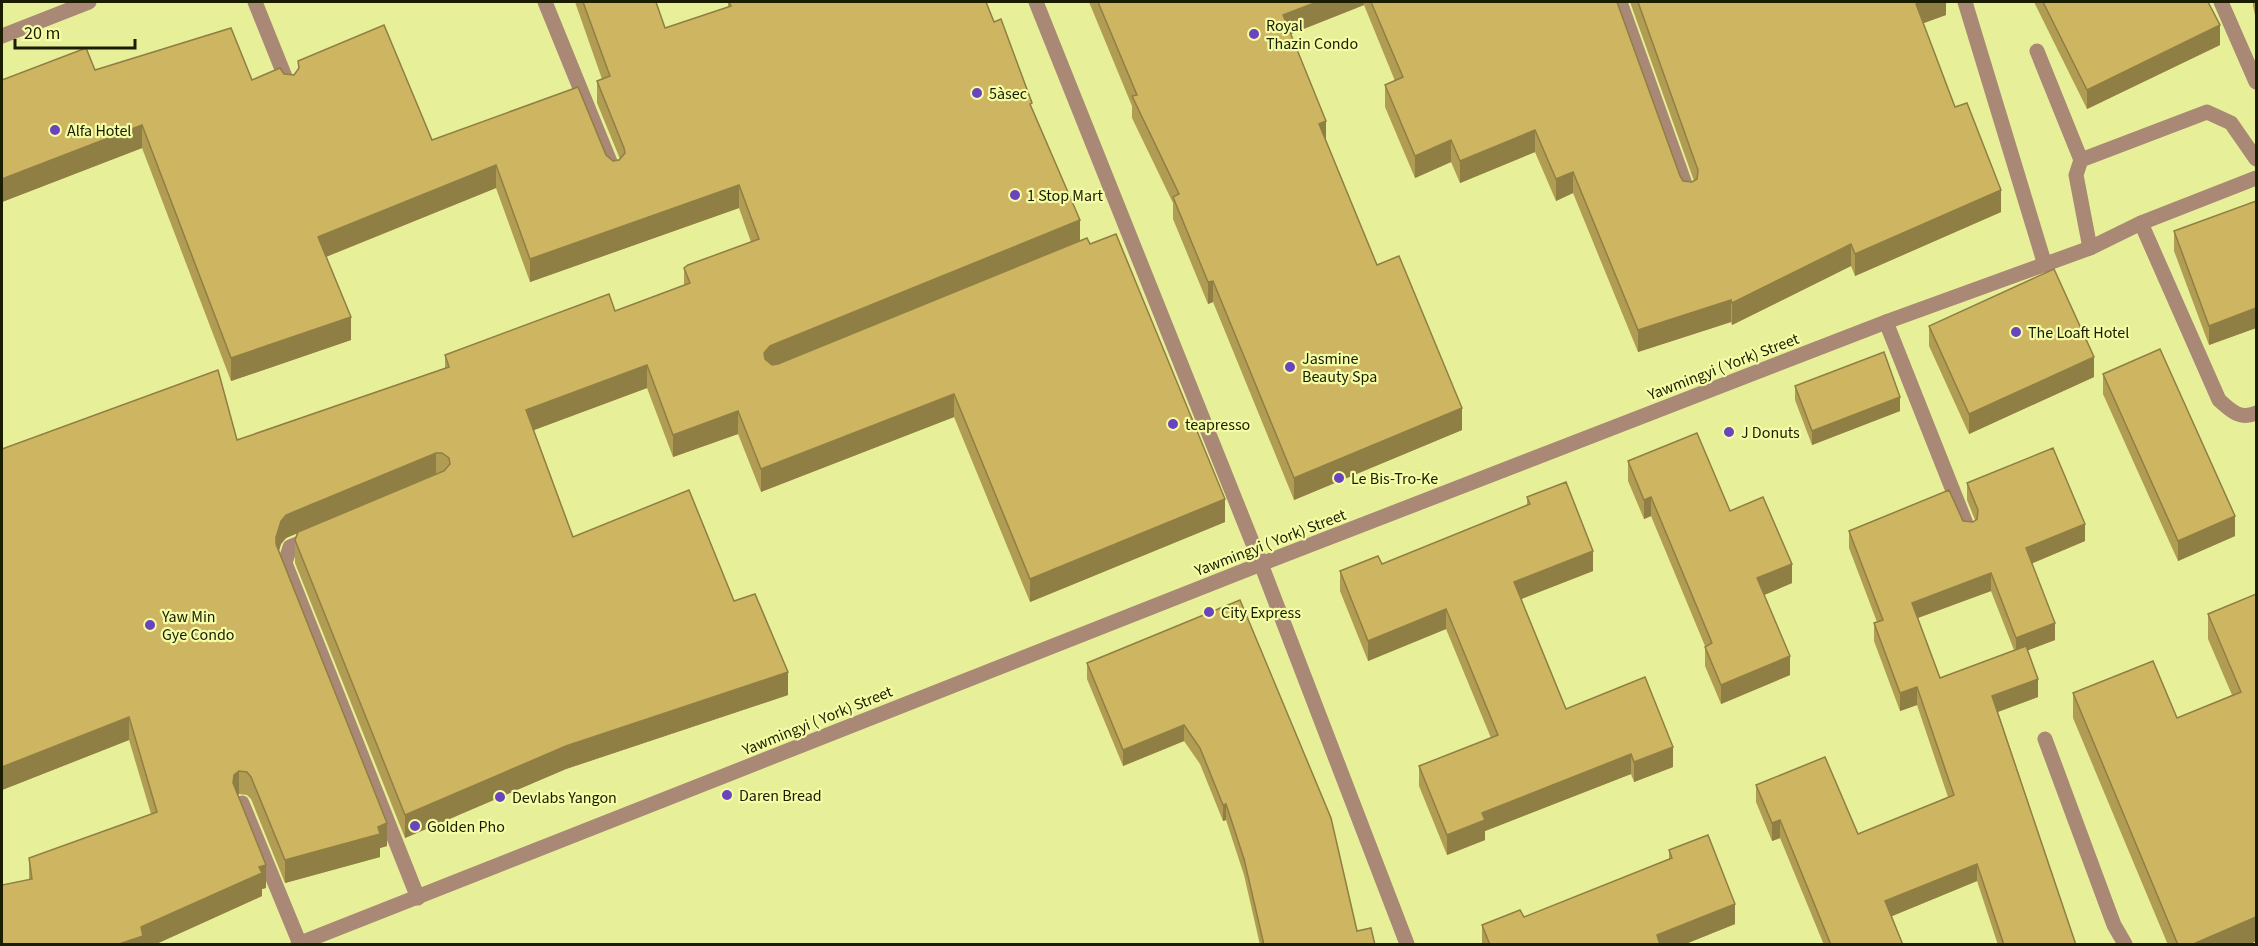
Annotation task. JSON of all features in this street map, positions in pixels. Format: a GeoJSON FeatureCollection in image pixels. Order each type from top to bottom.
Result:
{"type":"FeatureCollection","features":[{"type":"Feature","properties":{"kind":"street"},"geometry":{"type":"LineString","coordinates":[[2,36],[59,8],[89,2]]}},
{"type":"Feature","properties":{"kind":"street"},"geometry":{"type":"LineString","coordinates":[[255,2],[290,89]]}},
{"type":"Feature","properties":{"kind":"street"},"geometry":{"type":"LineString","coordinates":[[545,2],[615,174]]}},
{"type":"Feature","properties":{"kind":"street"},"geometry":{"type":"LineString","coordinates":[[1036,2],[1124,235],[1261,564],[1407,945]]}},
{"type":"Feature","properties":{"kind":"street"},"geometry":{"type":"LineString","coordinates":[[1620,2],[1689,195]]}},
{"type":"Feature","properties":{"kind":"street"},"geometry":{"type":"LineString","coordinates":[[1965,2],[2045,265]]}},
{"type":"Feature","properties":{"kind":"street"},"geometry":{"type":"LineString","coordinates":[[2221,2],[2256,82]]}},
{"type":"Feature","properties":{"kind":"street"},"geometry":{"type":"LineString","coordinates":[[2037,51],[2081,160],[2076,175],[2090,248]]}},
{"type":"Feature","properties":{"kind":"street"},"geometry":{"type":"LineString","coordinates":[[2081,160],[2206,112],[2231,123],[2256,159]]}},
{"type":"Feature","properties":{"kind":"street","name":"Yawmingyi ( York) Street"},"geometry":{"type":"LineString","coordinates":[[299,944],[1261,564],[1886,322],[2090,248],[2141,223],[2256,178]]}},
{"type":"Feature","properties":{"kind":"street"},"geometry":{"type":"LineString","coordinates":[[2141,223],[2218,400],[2233,414],[2247,416],[2256,413]]}},
{"type":"Feature","properties":{"kind":"street"},"geometry":{"type":"LineString","coordinates":[[1886,322],[1969,531]]}},
{"type":"Feature","properties":{"kind":"street"},"geometry":{"type":"LineString","coordinates":[[333,530],[290,547],[285,563],[418,898]]}},
{"type":"Feature","properties":{"kind":"street"},"geometry":{"type":"LineString","coordinates":[[2045,739],[2114,925],[2125,945]]}},
{"type":"Feature","properties":{"kind":"street"},"geometry":{"type":"LineString","coordinates":[[242,803],[299,944]]}},
{"type":"Feature","properties":{"kind":"building"},"geometry":{"type":"Polygon","coordinates":[[[583,2],[656,2],[665,28],[731,6],[729,2],[986,2],[994,22],[1001,19],[1032,103],[1030,104],[1080,220],[770,346],[764,353],[765,359],[772,365],[778,364],[1087,238],[1090,244],[1116,234],[1225,499],[1030,579],[954,394],[761,469],[738,411],[673,435],[647,365],[526,410],[573,537],[689,490],[734,601],[755,594],[788,672],[566,746],[405,815],[295,540],[298,532],[444,471],[450,464],[449,458],[442,453],[436,453],[286,515],[281,521],[276,537],[276,544],[387,823],[378,827],[380,834],[285,860],[251,777],[247,772],[239,771],[234,775],[233,783],[266,865],[259,867],[262,873],[141,927],[143,936],[116,945],[2,945],[2,885],[32,879],[29,858],[157,812],[129,717],[2,767],[2,449],[218,370],[237,440],[449,367],[445,355],[609,294],[615,311],[690,283],[684,268],[688,265],[759,239],[739,185],[530,259],[496,165],[318,237],[351,317],[231,358],[142,125],[2,179],[2,80],[86,48],[95,70],[231,28],[252,80],[280,68],[284,74],[294,75],[299,68],[298,61],[384,25],[432,140],[578,87],[606,155],[613,161],[619,160],[625,153],[624,148],[597,81],[610,76],[583,2]]]}},
{"type":"Feature","properties":{"kind":"building"},"geometry":{"type":"Polygon","coordinates":[[[1098,2],[1317,2],[1283,15],[1326,121],[1319,124],[1377,265],[1399,256],[1462,408],[1294,478],[1213,281],[1208,282],[1173,197],[1179,194],[1132,96],[1137,95],[1098,2]]]}},
{"type":"Feature","properties":{"kind":"building"},"geometry":{"type":"Polygon","coordinates":[[[1371,2],[1617,2],[1680,176],[1683,181],[1692,182],[1697,179],[1698,170],[1638,2],[1922,2],[1916,4],[1955,107],[1967,103],[2001,190],[1855,254],[1851,244],[1732,303],[1731,300],[1638,330],[1573,172],[1556,179],[1535,130],[1460,161],[1451,140],[1415,156],[1385,85],[1403,77],[1371,2]]]}},
{"type":"Feature","properties":{"kind":"building"},"geometry":{"type":"Polygon","coordinates":[[[2043,2],[2208,2],[2220,25],[2087,90],[2043,2]]]}},
{"type":"Feature","properties":{"kind":"building"},"geometry":{"type":"Polygon","coordinates":[[[2256,201],[2256,308],[2209,326],[2174,231],[2256,201]]]}},
{"type":"Feature","properties":{"kind":"building"},"geometry":{"type":"Polygon","coordinates":[[[2054,269],[2094,357],[1969,414],[1929,326],[2054,269]]]}},
{"type":"Feature","properties":{"kind":"building"},"geometry":{"type":"Polygon","coordinates":[[[2160,349],[2235,516],[2178,541],[2103,374],[2160,349]]]}},
{"type":"Feature","properties":{"kind":"building"},"geometry":{"type":"Polygon","coordinates":[[[1884,352],[1900,397],[1812,431],[1795,386],[1884,352]]]}},
{"type":"Feature","properties":{"kind":"building"},"geometry":{"type":"Polygon","coordinates":[[[1697,433],[1730,511],[1763,497],[1792,564],[1757,578],[1790,656],[1721,685],[1705,647],[1712,643],[1651,497],[1644,500],[1628,461],[1697,433]]]}},
{"type":"Feature","properties":{"kind":"building"},"geometry":{"type":"Polygon","coordinates":[[[2053,448],[2085,524],[2026,548],[2055,623],[2016,638],[1991,573],[1912,603],[1940,678],[2026,646],[2038,679],[1992,696],[2076,945],[2004,945],[1977,864],[1885,901],[1903,945],[1831,945],[1780,820],[1772,823],[1756,785],[1825,757],[1858,834],[1954,795],[1917,687],[1900,693],[1874,623],[1883,620],[1849,531],[1949,490],[1963,521],[1973,522],[1977,519],[1978,510],[1967,483],[2053,448]]]}},
{"type":"Feature","properties":{"kind":"building"},"geometry":{"type":"Polygon","coordinates":[[[1566,482],[1593,551],[1514,582],[1566,709],[1645,677],[1673,747],[1634,762],[1631,754],[1482,813],[1485,820],[1447,835],[1419,766],[1498,735],[1446,609],[1368,641],[1340,571],[1378,556],[1382,564],[1530,504],[1527,497],[1566,482]]]}},
{"type":"Feature","properties":{"kind":"building"},"geometry":{"type":"Polygon","coordinates":[[[2256,594],[2256,917],[2191,945],[2178,945],[2073,693],[2153,661],[2177,718],[2241,692],[2208,614],[2256,594]]]}},
{"type":"Feature","properties":{"kind":"building"},"geometry":{"type":"Polygon","coordinates":[[[1240,600],[1331,818],[1357,931],[1371,928],[1375,945],[1264,945],[1244,859],[1226,804],[1223,805],[1200,748],[1184,725],[1123,750],[1087,663],[1240,600]]]}},
{"type":"Feature","properties":{"kind":"building"},"geometry":{"type":"Polygon","coordinates":[[[1708,835],[1735,904],[1657,935],[1660,945],[1490,945],[1482,925],[1520,910],[1524,917],[1672,858],[1669,850],[1708,835]]]}},
{"type":"Feature","properties":{"kind":"place","name":"Royal Thazin Condo"},"geometry":{"type":"Point","coordinates":[1254,34]}},
{"type":"Feature","properties":{"kind":"place","name":"5àsec"},"geometry":{"type":"Point","coordinates":[977,93]}},
{"type":"Feature","properties":{"kind":"place","name":"Alfa Hotel"},"geometry":{"type":"Point","coordinates":[55,130]}},
{"type":"Feature","properties":{"kind":"place","name":"1 Stop Mart"},"geometry":{"type":"Point","coordinates":[1015,195]}},
{"type":"Feature","properties":{"kind":"place","name":"The Loaft Hotel"},"geometry":{"type":"Point","coordinates":[2016,332]}},
{"type":"Feature","properties":{"kind":"place","name":"Jasmine Beauty Spa"},"geometry":{"type":"Point","coordinates":[1290,367]}},
{"type":"Feature","properties":{"kind":"place","name":"teapresso"},"geometry":{"type":"Point","coordinates":[1173,424]}},
{"type":"Feature","properties":{"kind":"place","name":"J Donuts"},"geometry":{"type":"Point","coordinates":[1729,432]}},
{"type":"Feature","properties":{"kind":"place","name":"Le Bis-Tro-Ke"},"geometry":{"type":"Point","coordinates":[1339,478]}},
{"type":"Feature","properties":{"kind":"place","name":"City Express"},"geometry":{"type":"Point","coordinates":[1209,612]}},
{"type":"Feature","properties":{"kind":"place","name":"Yaw Min Gye Condo"},"geometry":{"type":"Point","coordinates":[150,625]}},
{"type":"Feature","properties":{"kind":"place","name":"Daren Bread"},"geometry":{"type":"Point","coordinates":[727,795]}},
{"type":"Feature","properties":{"kind":"place","name":"Devlabs Yangon"},"geometry":{"type":"Point","coordinates":[500,797]}},
{"type":"Feature","properties":{"kind":"place","name":"Golden Pho"},"geometry":{"type":"Point","coordinates":[415,826]}}]}
